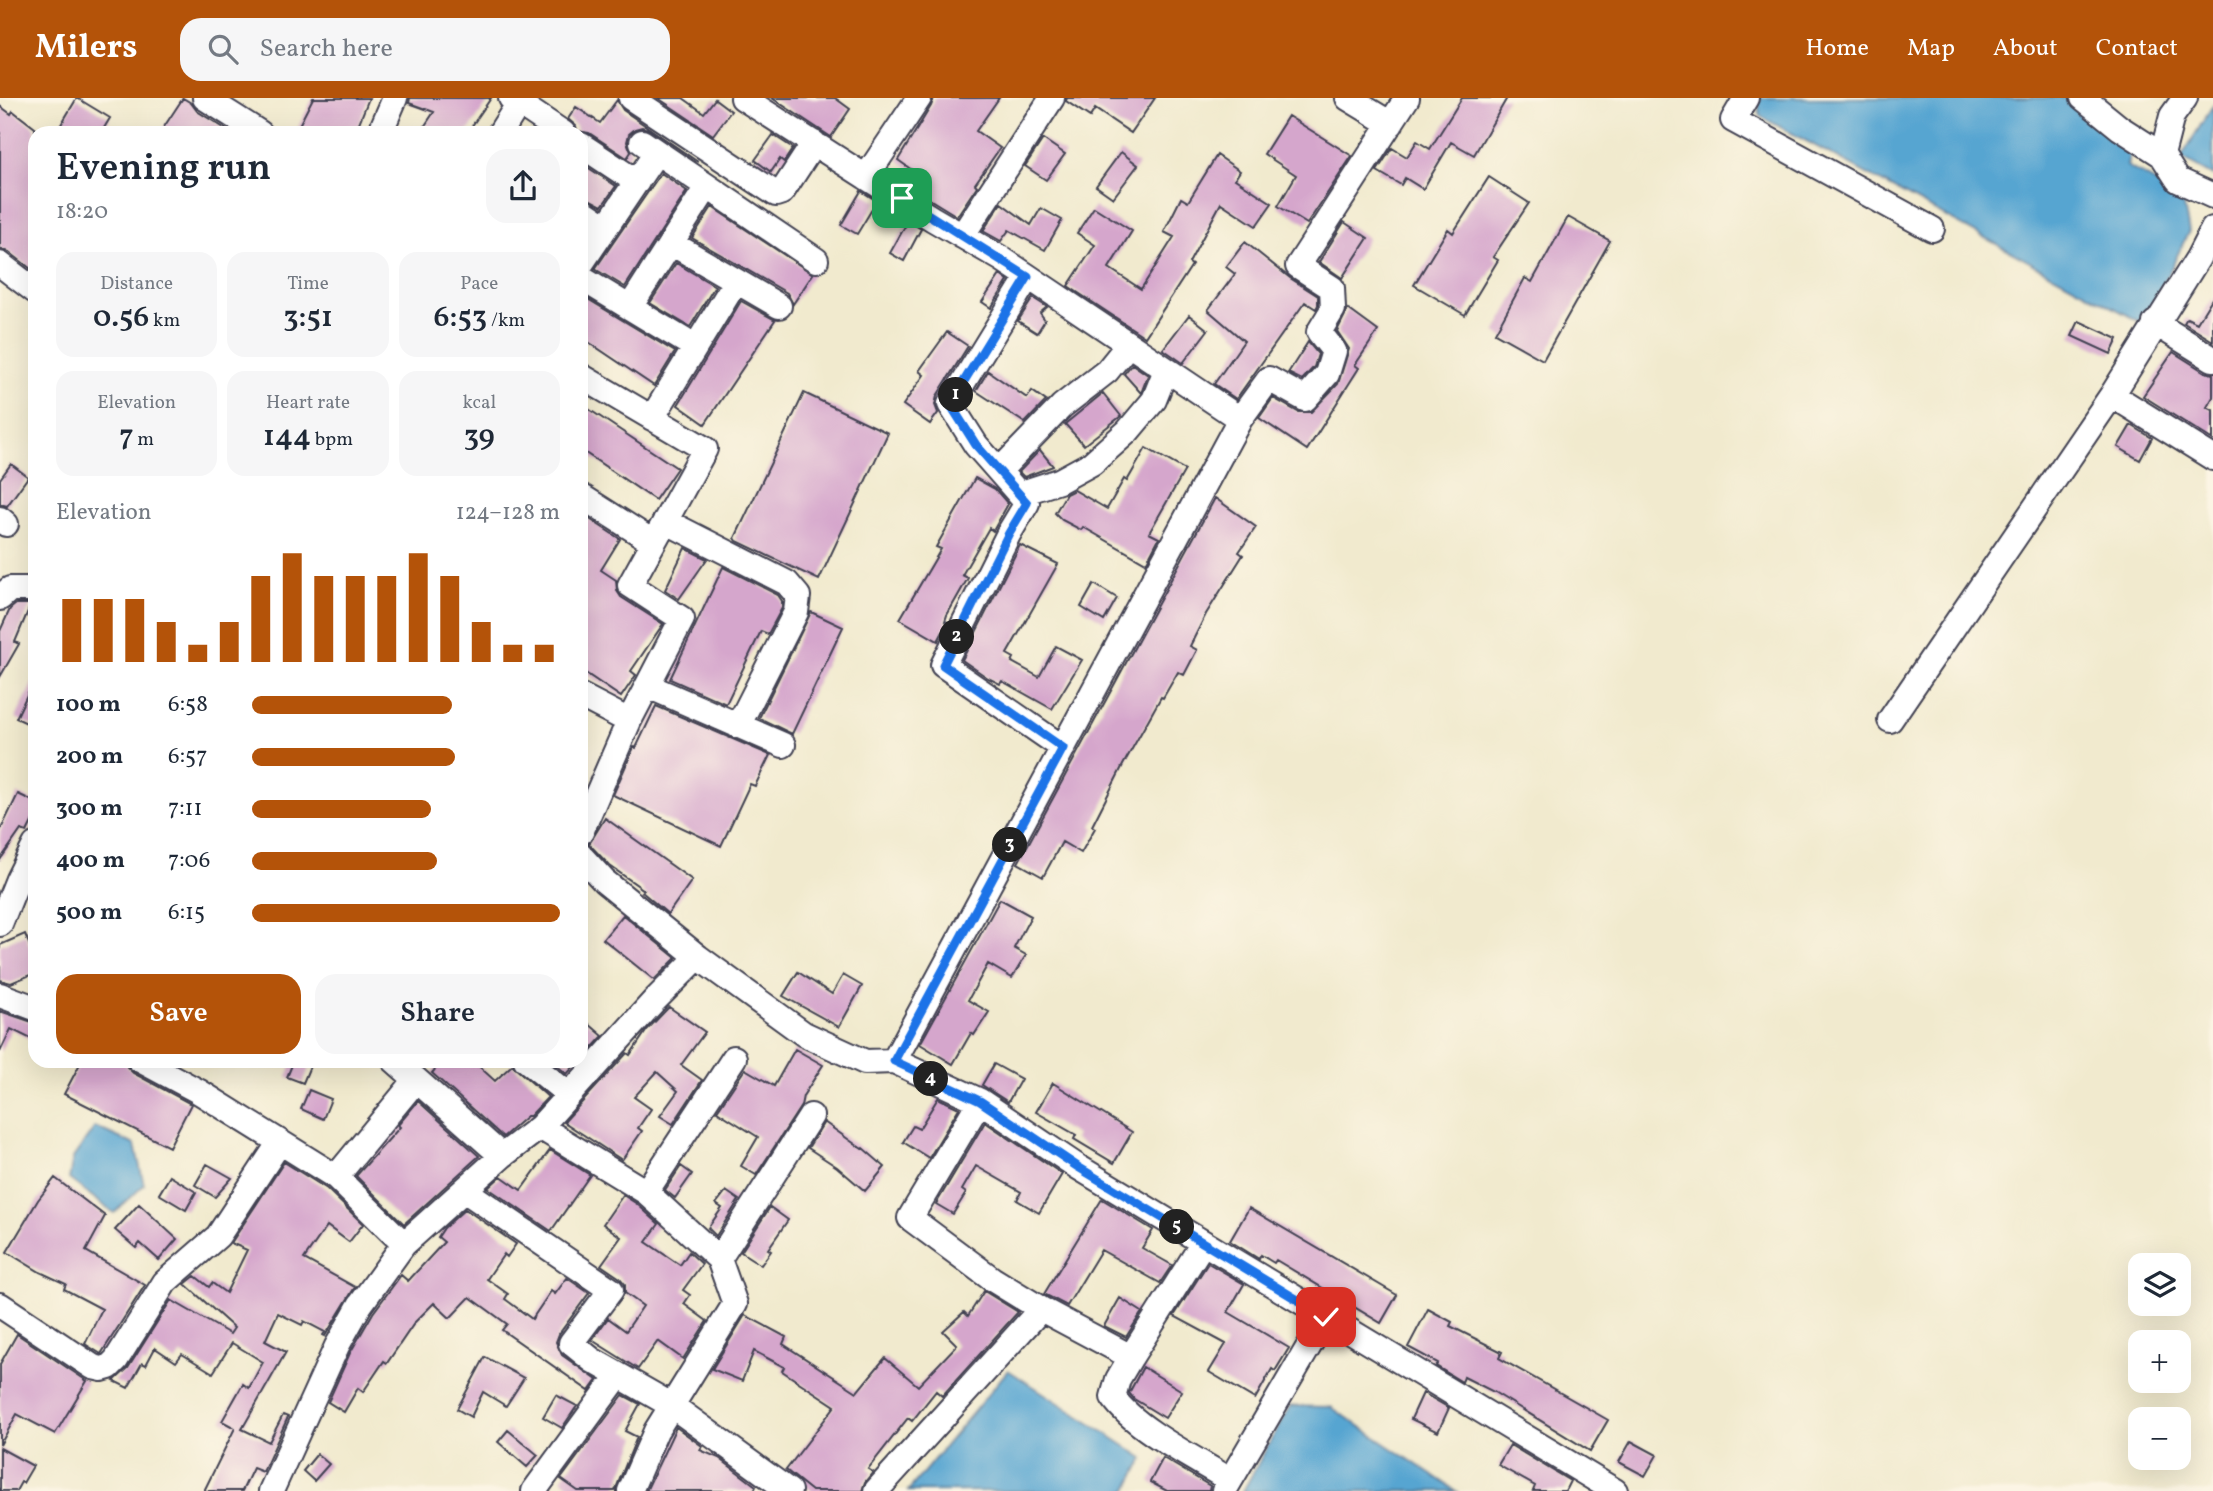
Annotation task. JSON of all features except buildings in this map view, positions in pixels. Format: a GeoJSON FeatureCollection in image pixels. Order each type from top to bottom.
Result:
{"type":"FeatureCollection","features":[{"type":"Feature","properties":{"kind":"street"},"geometry":{"type":"LineString","coordinates":[[383,126],[396,98]]}},
{"type":"Feature","properties":{"kind":"street"},"geometry":{"type":"LineString","coordinates":[[631,98],[776,194],[782,192],[814,143]]}},
{"type":"Feature","properties":{"kind":"street"},"geometry":{"type":"LineString","coordinates":[[743,98],[1028,277],[1240,419]]}},
{"type":"Feature","properties":{"kind":"street"},"geometry":{"type":"LineString","coordinates":[[866,177],[919,98]]}},
{"type":"Feature","properties":{"kind":"street"},"geometry":{"type":"LineString","coordinates":[[962,236],[1052,98]]}},
{"type":"Feature","properties":{"kind":"street"},"geometry":{"type":"LineString","coordinates":[[1348,98],[1391,124]]}},
{"type":"Feature","properties":{"kind":"street"},"geometry":{"type":"LineString","coordinates":[[894,1061],[1240,419],[1269,379],[1305,399],[1327,374],[1334,351],[1319,332],[1333,309],[1332,288],[1298,266],[1407,98]]}},
{"type":"Feature","properties":{"kind":"street"},"geometry":{"type":"LineString","coordinates":[[2083,98],[2120,128],[2162,155],[2178,180],[2213,195]]}},
{"type":"Feature","properties":{"kind":"street"},"geometry":{"type":"LineString","coordinates":[[2162,155],[2172,116],[2185,98]]}},
{"type":"Feature","properties":{"kind":"street"},"geometry":{"type":"LineString","coordinates":[[210,99],[250,126]]}},
{"type":"Feature","properties":{"kind":"street"},"geometry":{"type":"LineString","coordinates":[[1743,99],[1733,120],[1932,229]]}},
{"type":"Feature","properties":{"kind":"street"},"geometry":{"type":"LineString","coordinates":[[503,126],[515,101],[552,126]]}},
{"type":"Feature","properties":{"kind":"street"},"geometry":{"type":"LineString","coordinates":[[588,254],[637,182],[649,148],[816,260]]}},
{"type":"Feature","properties":{"kind":"street"},"geometry":{"type":"LineString","coordinates":[[588,150],[637,182]]}},
{"type":"Feature","properties":{"kind":"street"},"geometry":{"type":"LineString","coordinates":[[630,307],[707,187]]}},
{"type":"Feature","properties":{"kind":"street"},"geometry":{"type":"LineString","coordinates":[[588,215],[606,227]]}},
{"type":"Feature","properties":{"kind":"street"},"geometry":{"type":"LineString","coordinates":[[1890,720],[2112,395],[2155,323],[2205,262],[2213,229]]}},
{"type":"Feature","properties":{"kind":"street"},"geometry":{"type":"LineString","coordinates":[[671,243],[779,306]]}},
{"type":"Feature","properties":{"kind":"street"},"geometry":{"type":"LineString","coordinates":[[0,264],[28,286]]}},
{"type":"Feature","properties":{"kind":"street"},"geometry":{"type":"LineString","coordinates":[[1028,277],[950,404],[976,445],[1027,503],[1009,533],[943,665],[1063,748]]}},
{"type":"Feature","properties":{"kind":"street"},"geometry":{"type":"LineString","coordinates":[[652,418],[736,281]]}},
{"type":"Feature","properties":{"kind":"street"},"geometry":{"type":"LineString","coordinates":[[588,282],[695,347]]}},
{"type":"Feature","properties":{"kind":"street"},"geometry":{"type":"LineString","coordinates":[[2155,323],[2213,359]]}},
{"type":"Feature","properties":{"kind":"street"},"geometry":{"type":"LineString","coordinates":[[999,471],[1062,407],[1107,371],[1128,345]]}},
{"type":"Feature","properties":{"kind":"street"},"geometry":{"type":"LineString","coordinates":[[1019,494],[1059,481],[1092,463],[1128,430],[1154,400],[1166,370]]}},
{"type":"Feature","properties":{"kind":"street"},"geometry":{"type":"LineString","coordinates":[[588,380],[705,449],[630,585],[682,619],[629,721],[588,816]]}},
{"type":"Feature","properties":{"kind":"street"},"geometry":{"type":"LineString","coordinates":[[2112,395],[2213,458]]}},
{"type":"Feature","properties":{"kind":"street"},"geometry":{"type":"LineString","coordinates":[[588,499],[787,583],[798,596],[791,623],[738,726]]}},
{"type":"Feature","properties":{"kind":"street"},"geometry":{"type":"LineString","coordinates":[[0,598],[9,589],[28,589]]}},
{"type":"Feature","properties":{"kind":"street"},"geometry":{"type":"LineString","coordinates":[[648,686],[783,745]]}},
{"type":"Feature","properties":{"kind":"street"},"geometry":{"type":"LineString","coordinates":[[588,700],[629,721]]}},
{"type":"Feature","properties":{"kind":"street"},"geometry":{"type":"LineString","coordinates":[[0,924],[28,859]]}},
{"type":"Feature","properties":{"kind":"street"},"geometry":{"type":"LineString","coordinates":[[588,864],[604,881],[698,957],[804,1034],[865,1062],[894,1061],[980,1101],[1078,1167],[1615,1491]]}},
{"type":"Feature","properties":{"kind":"street"},"geometry":{"type":"LineString","coordinates":[[271,1491],[337,1346],[360,1305],[404,1244],[502,1156],[540,1127],[654,1001],[698,957]]}},
{"type":"Feature","properties":{"kind":"street"},"geometry":{"type":"LineString","coordinates":[[0,995],[28,1006]]}},
{"type":"Feature","properties":{"kind":"street"},"geometry":{"type":"LineString","coordinates":[[646,1192],[734,1058]]}},
{"type":"Feature","properties":{"kind":"street"},"geometry":{"type":"LineString","coordinates":[[155,1068],[198,1091],[336,1177],[404,1244]]}},
{"type":"Feature","properties":{"kind":"street"},"geometry":{"type":"LineString","coordinates":[[403,1068],[502,1156]]}},
{"type":"Feature","properties":{"kind":"street"},"geometry":{"type":"LineString","coordinates":[[536,1068],[568,1094]]}},
{"type":"Feature","properties":{"kind":"street"},"geometry":{"type":"LineString","coordinates":[[336,1177],[416,1080]]}},
{"type":"Feature","properties":{"kind":"street"},"geometry":{"type":"LineString","coordinates":[[980,1101],[910,1218],[992,1279],[1041,1309],[1131,1357]]}},
{"type":"Feature","properties":{"kind":"street"},"geometry":{"type":"LineString","coordinates":[[719,1259],[811,1116]]}},
{"type":"Feature","properties":{"kind":"street"},"geometry":{"type":"LineString","coordinates":[[540,1127],[646,1192],[719,1259],[735,1304],[656,1431],[630,1491]]}},
{"type":"Feature","properties":{"kind":"street"},"geometry":{"type":"LineString","coordinates":[[0,1305],[93,1367],[109,1367],[123,1351],[164,1282],[218,1236],[280,1142]]}},
{"type":"Feature","properties":{"kind":"street"},"geometry":{"type":"LineString","coordinates":[[464,1190],[611,1290],[571,1343],[618,1376],[671,1405],[780,1488]]}},
{"type":"Feature","properties":{"kind":"street"},"geometry":{"type":"LineString","coordinates":[[1203,1243],[1118,1379],[1113,1397],[1121,1408],[1147,1429],[1227,1486],[1326,1317]]}},
{"type":"Feature","properties":{"kind":"street"},"geometry":{"type":"LineString","coordinates":[[876,1491],[1041,1309]]}},
{"type":"Feature","properties":{"kind":"street"},"geometry":{"type":"LineString","coordinates":[[534,1491],[618,1376]]}},
{"type":"Feature","properties":{"kind":"water"},"geometry":{"type":"Polygon","coordinates":[[[1758,98],[2069,98],[2131,148],[2127,166],[2182,197],[2189,231],[2144,324],[1760,116],[1758,98]]]}},
{"type":"Feature","properties":{"kind":"water"},"geometry":{"type":"Polygon","coordinates":[[[2213,105],[2213,176],[2181,158],[2213,105]]]}},
{"type":"Feature","properties":{"kind":"water"},"geometry":{"type":"Polygon","coordinates":[[[95,1127],[135,1145],[144,1185],[114,1213],[69,1179],[73,1158],[95,1127]]]}},
{"type":"Feature","properties":{"kind":"water"},"geometry":{"type":"Polygon","coordinates":[[[1008,1370],[1144,1458],[1127,1491],[908,1491],[1008,1370]]]}},
{"type":"Feature","properties":{"kind":"water"},"geometry":{"type":"Polygon","coordinates":[[[1290,1406],[1331,1407],[1456,1491],[1243,1491],[1290,1406]]]}},
{"type":"Feature","properties":{"kind":"route"},"geometry":{"type":"LineString","coordinates":[[902,198],[1002,258],[1028,277],[950,404],[976,445],[1027,503],[1009,533],[943,665],[1063,748],[894,1061],[980,1101],[1078,1167],[1326,1317]]}}]}
